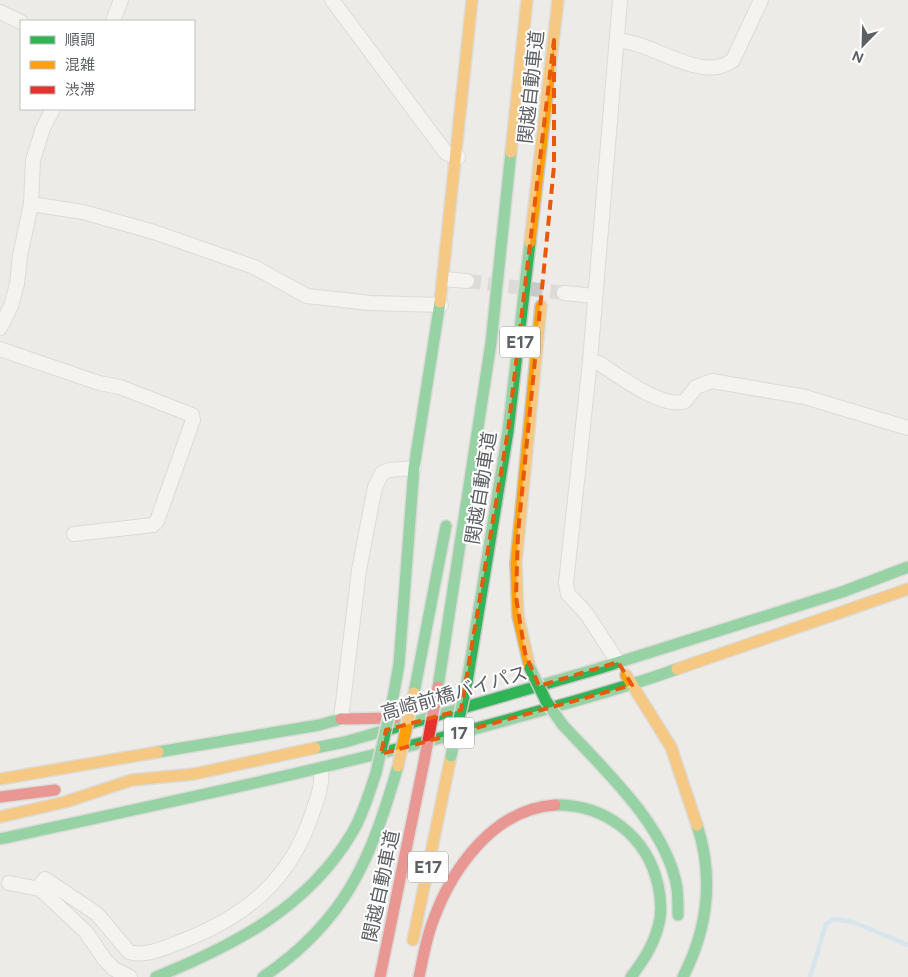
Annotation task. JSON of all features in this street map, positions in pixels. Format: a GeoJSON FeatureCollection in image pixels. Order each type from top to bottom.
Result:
{"type":"FeatureCollection","features":[{"type":"Feature","properties":{"kind":"main road"},"geometry":{"type":"LineString","coordinates":[[156,977],[200,960],[238,941],[288,907],[330,865],[352,833],[363,811],[376,773],[399,664],[414,468],[441,305],[458,157],[472,0]]}},
{"type":"Feature","properties":{"kind":"main road","name":"関越自動車道"},"geometry":{"type":"LineString","coordinates":[[380,977],[438,687],[491,342],[527,0]]}},
{"type":"Feature","properties":{"kind":"main road","name":"関越自動車道"},"geometry":{"type":"LineString","coordinates":[[411,948],[467,682],[509,422],[558,0]]}},
{"type":"Feature","properties":{"kind":"main road"},"geometry":{"type":"LineString","coordinates":[[554,40],[554,137]]}},
{"type":"Feature","properties":{"kind":"main road"},"geometry":{"type":"LineString","coordinates":[[542,294],[516,563],[516,597],[519,629],[530,668],[546,701],[562,724],[632,803],[658,836],[676,879],[678,909],[676,927]]}},
{"type":"Feature","properties":{"kind":"main road"},"geometry":{"type":"LineString","coordinates":[[465,432],[491,342]]}},
{"type":"Feature","properties":{"kind":"main road"},"geometry":{"type":"LineString","coordinates":[[263,977],[300,950],[341,906],[373,846],[384,818],[398,766],[448,515]]}},
{"type":"Feature","properties":{"kind":"main road","name":"高崎前橋バイパス"},"geometry":{"type":"LineString","coordinates":[[0,817],[65,802],[132,780],[194,774],[345,742],[618,662],[842,592],[908,567]]}},
{"type":"Feature","properties":{"kind":"main road","name":"高崎前橋バイパス"},"geometry":{"type":"LineString","coordinates":[[0,839],[47,831],[197,795],[321,769],[440,739],[632,685],[908,589]]}},
{"type":"Feature","properties":{"kind":"main road"},"geometry":{"type":"LineString","coordinates":[[618,662],[666,739],[677,762],[702,840],[707,865],[707,883],[701,930],[694,956],[683,977]]}},
{"type":"Feature","properties":{"kind":"main road"},"geometry":{"type":"LineString","coordinates":[[0,779],[341,719],[379,720],[442,710],[452,712]]}},
{"type":"Feature","properties":{"kind":"main road"},"geometry":{"type":"LineString","coordinates":[[0,797],[132,780]]}},
{"type":"Feature","properties":{"kind":"main road"},"geometry":{"type":"LineString","coordinates":[[418,977],[437,911],[469,856],[497,828],[519,814],[533,808],[559,805],[589,809],[614,820],[633,835],[652,863],[660,890],[661,920],[653,946],[645,960],[631,977]]}},
{"type":"Feature","properties":{"kind":"main road"},"geometry":{"type":"LineString","coordinates":[[22,846],[47,831]]}},
{"type":"Feature","properties":{"kind":"street"},"geometry":{"type":"LineString","coordinates":[[113,20],[121,0]]}},
{"type":"Feature","properties":{"kind":"street"},"geometry":{"type":"LineString","coordinates":[[332,0],[446,153],[458,157]]}},
{"type":"Feature","properties":{"kind":"street"},"geometry":{"type":"LineString","coordinates":[[618,662],[586,613],[566,589],[590,361],[620,0]]}},
{"type":"Feature","properties":{"kind":"street"},"geometry":{"type":"LineString","coordinates":[[618,41],[643,46],[699,66],[717,68],[733,60],[761,0]]}},
{"type":"Feature","properties":{"kind":"street"},"geometry":{"type":"LineString","coordinates":[[0,12],[20,22]]}},
{"type":"Feature","properties":{"kind":"street"},"geometry":{"type":"LineString","coordinates":[[0,328],[14,297],[31,204],[33,160],[43,128],[52,110]]}},
{"type":"Feature","properties":{"kind":"street"},"geometry":{"type":"LineString","coordinates":[[31,204],[83,212],[154,232],[259,269],[307,296],[370,303],[441,305]]}},
{"type":"Feature","properties":{"kind":"street"},"geometry":{"type":"LineString","coordinates":[[444,279],[467,281]]}},
{"type":"Feature","properties":{"kind":"street"},"geometry":{"type":"LineString","coordinates":[[564,293],[594,296]]}},
{"type":"Feature","properties":{"kind":"street"},"geometry":{"type":"LineString","coordinates":[[0,350],[99,383],[120,387],[187,411],[192,415],[193,420],[157,521],[153,525],[74,534]]}},
{"type":"Feature","properties":{"kind":"street"},"geometry":{"type":"LineString","coordinates":[[590,361],[599,363],[658,398],[670,403],[684,401],[696,387],[712,381],[805,398],[908,428]]}},
{"type":"Feature","properties":{"kind":"street"},"geometry":{"type":"LineString","coordinates":[[341,719],[359,570],[375,487],[382,473],[389,470],[414,468]]}},
{"type":"Feature","properties":{"kind":"street"},"geometry":{"type":"LineString","coordinates":[[40,889],[41,884],[45,880],[60,888],[97,914],[125,949],[134,954],[144,954],[169,946],[230,919],[268,890],[290,861],[304,836],[319,794],[321,769]]}},
{"type":"Feature","properties":{"kind":"street"},"geometry":{"type":"LineString","coordinates":[[9,883],[40,889],[86,932],[105,960],[114,969],[130,977]]}},
{"type":"Feature","properties":{"kind":"street"},"geometry":{"type":"LineString","coordinates":[[230,919],[238,941]]}},
{"type":"Feature","properties":{"kind":"highlighted area"},"geometry":{"type":"Polygon","coordinates":[[[554,40],[554,166],[518,533],[516,597],[525,653],[539,686],[618,662],[632,685],[381,754],[386,730],[461,710],[508,431],[554,40]]]}},
{"type":"Feature","properties":{"kind":"waterway"},"geometry":{"type":"LineString","coordinates":[[810,977],[826,924],[833,919],[853,922],[908,945]]}},
{"type":"Feature","properties":{"kind":"tunnel"},"geometry":{"type":"LineString","coordinates":[[467,281],[564,293]]}},
{"type":"Feature","properties":{"kind":"traffic: fast"},"geometry":{"type":"LineString","coordinates":[[438,687],[491,343],[511,152]]}},
{"type":"Feature","properties":{"kind":"traffic: fast"},"geometry":{"type":"LineString","coordinates":[[467,682],[508,431],[530,242]]}},
{"type":"Feature","properties":{"kind":"traffic: fast"},"geometry":{"type":"LineString","coordinates":[[393,698],[399,664],[414,468],[440,302]]}},
{"type":"Feature","properties":{"kind":"traffic: fast"},"geometry":{"type":"LineString","coordinates":[[414,693],[446,526]]}},
{"type":"Feature","properties":{"kind":"traffic: fast"},"geometry":{"type":"LineString","coordinates":[[315,748],[345,742],[597,669],[842,592],[908,567]]}},
{"type":"Feature","properties":{"kind":"traffic: fast"},"geometry":{"type":"LineString","coordinates":[[530,668],[546,701],[562,724]]}},
{"type":"Feature","properties":{"kind":"traffic: fast"},"geometry":{"type":"LineString","coordinates":[[0,839],[260,782],[389,751],[578,700],[677,669]]}},
{"type":"Feature","properties":{"kind":"traffic: fast"},"geometry":{"type":"LineString","coordinates":[[451,756],[467,682]]}},
{"type":"Feature","properties":{"kind":"traffic: fast"},"geometry":{"type":"LineString","coordinates":[[376,773],[393,698]]}},
{"type":"Feature","properties":{"kind":"traffic: fast"},"geometry":{"type":"LineString","coordinates":[[158,752],[319,725],[341,719]]}},
{"type":"Feature","properties":{"kind":"traffic: fast"},"geometry":{"type":"LineString","coordinates":[[562,724],[614,779],[647,821],[661,843],[671,865],[677,888],[678,915]]}},
{"type":"Feature","properties":{"kind":"traffic: fast"},"geometry":{"type":"LineString","coordinates":[[263,977],[292,956],[315,933],[335,910],[352,885],[377,830],[398,766]]}},
{"type":"Feature","properties":{"kind":"traffic: fast"},"geometry":{"type":"LineString","coordinates":[[156,977],[213,952],[241,937],[291,903],[314,882],[334,859],[356,826],[376,773]]}},
{"type":"Feature","properties":{"kind":"traffic: fast"},"geometry":{"type":"LineString","coordinates":[[555,805],[591,810],[607,817],[634,838],[652,867],[660,895],[661,911],[659,922],[650,947],[631,977]]}},
{"type":"Feature","properties":{"kind":"traffic: fast"},"geometry":{"type":"LineString","coordinates":[[683,977],[698,940],[706,902],[706,864],[697,825]]}},
{"type":"Feature","properties":{"kind":"traffic: slow"},"geometry":{"type":"LineString","coordinates":[[440,302],[472,0]]}},
{"type":"Feature","properties":{"kind":"traffic: slow"},"geometry":{"type":"LineString","coordinates":[[511,152],[527,0]]}},
{"type":"Feature","properties":{"kind":"traffic: slow"},"geometry":{"type":"LineString","coordinates":[[530,242],[558,0]]}},
{"type":"Feature","properties":{"kind":"traffic: slow"},"geometry":{"type":"LineString","coordinates":[[530,668],[518,616],[516,563],[541,306]]}},
{"type":"Feature","properties":{"kind":"traffic: slow"},"geometry":{"type":"LineString","coordinates":[[677,669],[908,589]]}},
{"type":"Feature","properties":{"kind":"traffic: slow"},"geometry":{"type":"LineString","coordinates":[[626,675],[671,747],[697,825]]}},
{"type":"Feature","properties":{"kind":"traffic: slow"},"geometry":{"type":"LineString","coordinates":[[398,766],[414,693]]}},
{"type":"Feature","properties":{"kind":"traffic: slow"},"geometry":{"type":"LineString","coordinates":[[0,817],[65,802],[132,780],[194,774],[315,748]]}},
{"type":"Feature","properties":{"kind":"traffic: slow"},"geometry":{"type":"LineString","coordinates":[[0,779],[158,752]]}},
{"type":"Feature","properties":{"kind":"traffic: slow"},"geometry":{"type":"LineString","coordinates":[[413,940],[451,756]]}},
{"type":"Feature","properties":{"kind":"traffic: jam"},"geometry":{"type":"LineString","coordinates":[[424,762],[438,687]]}},
{"type":"Feature","properties":{"kind":"traffic: jam"},"geometry":{"type":"LineString","coordinates":[[341,719],[395,718]]}},
{"type":"Feature","properties":{"kind":"traffic: jam"},"geometry":{"type":"LineString","coordinates":[[380,977],[424,762]]}},
{"type":"Feature","properties":{"kind":"traffic: jam"},"geometry":{"type":"LineString","coordinates":[[0,797],[55,790]]}},
{"type":"Feature","properties":{"kind":"traffic: jam"},"geometry":{"type":"LineString","coordinates":[[419,977],[433,921],[441,901],[464,862],[495,829],[513,817],[533,809],[555,805]]}}]}
